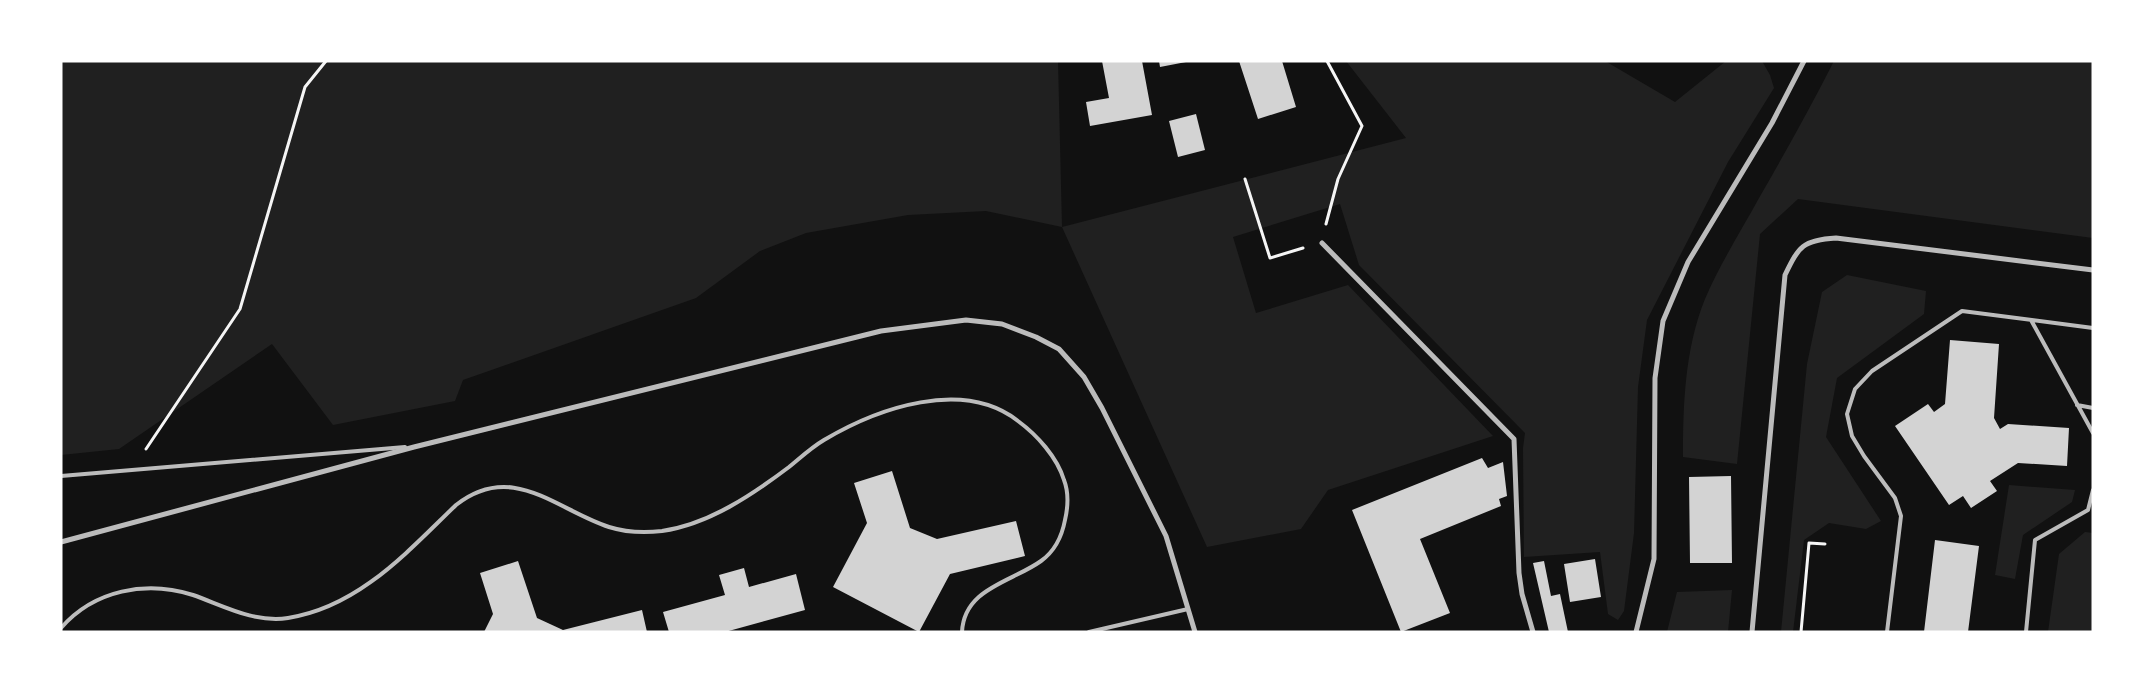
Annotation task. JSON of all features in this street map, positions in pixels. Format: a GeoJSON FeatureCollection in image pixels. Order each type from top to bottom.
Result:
{"type":"FeatureCollection","features":[{"type":"Feature","properties":{"kind":"street"},"geometry":{"type":"LineString","coordinates":[[1636,632],[1654,559],[1655,378],[1663,321],[1688,262],[1772,123],[1804,61]]}},
{"type":"Feature","properties":{"kind":"street"},"geometry":{"type":"LineString","coordinates":[[1752,632],[1785,275],[1794,257],[1805,244],[1820,239],[1836,238],[2093,270]]}},
{"type":"Feature","properties":{"kind":"street"},"geometry":{"type":"LineString","coordinates":[[1322,243],[1514,439],[1518,573],[1533,632]]}},
{"type":"Feature","properties":{"kind":"street"},"geometry":{"type":"LineString","coordinates":[[61,542],[414,447],[881,331],[966,320],[1002,324],[1036,337],[1059,350],[1074,363],[1102,408],[1166,536],[1195,632]]}},
{"type":"Feature","properties":{"kind":"lane"},"geometry":{"type":"LineString","coordinates":[[1886,632],[1901,516],[1896,498],[1864,456],[1852,436],[1847,414],[1855,389],[1872,371],[1962,311],[2093,328]]}},
{"type":"Feature","properties":{"kind":"lane"},"geometry":{"type":"LineString","coordinates":[[2031,320],[2093,433]]}},
{"type":"Feature","properties":{"kind":"lane"},"geometry":{"type":"LineString","coordinates":[[61,628],[87,604],[109,594],[142,587],[192,595],[243,614],[266,618],[288,618],[320,610],[352,594],[383,574],[456,505],[469,496],[487,488],[508,487],[533,493],[610,527],[636,532],[662,531],[684,526],[720,512],[743,498],[823,441],[857,423],[894,410],[924,403],[962,400],[986,404],[1007,412],[1029,429],[1047,450],[1058,467],[1064,480],[1068,498],[1063,530],[1057,543],[1040,562],[985,591],[967,612],[963,621],[962,632]]}},
{"type":"Feature","properties":{"kind":"lane"},"geometry":{"type":"LineString","coordinates":[[2077,405],[2093,408]]}},
{"type":"Feature","properties":{"kind":"lane"},"geometry":{"type":"LineString","coordinates":[[61,476],[414,447]]}},
{"type":"Feature","properties":{"kind":"lane"},"geometry":{"type":"LineString","coordinates":[[2026,632],[2035,540],[2088,510],[2093,490]]}},
{"type":"Feature","properties":{"kind":"lane"},"geometry":{"type":"LineString","coordinates":[[1090,632],[1188,609]]}},
{"type":"Feature","properties":{"kind":"path"},"geometry":{"type":"LineString","coordinates":[[131,470],[240,308],[305,87],[326,61]]}},
{"type":"Feature","properties":{"kind":"path"},"geometry":{"type":"LineString","coordinates":[[1245,179],[1270,258],[1322,243],[1338,179],[1362,126],[1327,61]]}},
{"type":"Feature","properties":{"kind":"path"},"geometry":{"type":"LineString","coordinates":[[1801,632],[1809,543],[1825,544]]}},
{"type":"Feature","properties":{"kind":"shaded area"},"geometry":{"type":"Polygon","coordinates":[[[61,61],[1058,61],[1062,227],[986,211],[908,215],[806,233],[760,251],[696,298],[463,380],[455,401],[333,425],[272,344],[119,449],[61,455],[61,61]]]}},
{"type":"Feature","properties":{"kind":"shaded area"},"geometry":{"type":"Polygon","coordinates":[[[1346,61],[1605,61],[1675,102],[1726,61],[1762,61],[1770,75],[1774,88],[1728,162],[1647,320],[1638,387],[1634,533],[1624,611],[1618,620],[1608,614],[1600,552],[1524,557],[1523,448],[1525,433],[1359,265],[1340,204],[1233,237],[1256,313],[1348,285],[1493,436],[1328,490],[1301,529],[1207,547],[1062,227],[1406,138],[1346,61]]]}},
{"type":"Feature","properties":{"kind":"shaded area"},"geometry":{"type":"Polygon","coordinates":[[[1834,61],[2093,61],[2093,238],[1798,199],[1760,234],[1737,464],[1683,457],[1686,376],[1693,337],[1705,299],[1724,260],[1834,61]]]}},
{"type":"Feature","properties":{"kind":"shaded area"},"geometry":{"type":"Polygon","coordinates":[[[1847,275],[1926,291],[1924,314],[1837,378],[1826,437],[1881,521],[1866,529],[1829,523],[1804,540],[1793,632],[1781,632],[1807,364],[1822,292],[1847,275]]]}},
{"type":"Feature","properties":{"kind":"shaded area"},"geometry":{"type":"Polygon","coordinates":[[[2009,485],[2075,490],[2072,502],[2023,535],[2015,579],[1995,575],[2009,485]]]}},
{"type":"Feature","properties":{"kind":"shaded area"},"geometry":{"type":"Polygon","coordinates":[[[2085,532],[2093,533],[2093,632],[2048,632],[2059,554],[2085,532]]]}},
{"type":"Feature","properties":{"kind":"shaded area"},"geometry":{"type":"Polygon","coordinates":[[[1732,590],[1728,632],[1667,632],[1677,592],[1732,590]]]}},
{"type":"Feature","properties":{"kind":"building"},"geometry":{"type":"Polygon","coordinates":[[[1102,61],[1142,61],[1152,115],[1090,126],[1086,102],[1109,98],[1102,61]]]}},
{"type":"Feature","properties":{"kind":"building"},"geometry":{"type":"Polygon","coordinates":[[[1159,61],[1186,61],[1186,62],[1160,67],[1159,61]]]}},
{"type":"Feature","properties":{"kind":"building"},"geometry":{"type":"Polygon","coordinates":[[[1239,61],[1282,61],[1296,107],[1258,119],[1239,61]]]}},
{"type":"Feature","properties":{"kind":"building"},"geometry":{"type":"Polygon","coordinates":[[[1196,114],[1205,150],[1178,157],[1169,121],[1196,114]]]}},
{"type":"Feature","properties":{"kind":"building"},"geometry":{"type":"Polygon","coordinates":[[[1950,340],[1999,344],[1994,418],[2000,429],[2008,424],[2069,428],[2067,466],[2018,463],[1990,481],[1997,491],[1971,508],[1963,496],[1949,505],[1895,426],[1928,404],[1934,412],[1945,404],[1950,340]]]}},
{"type":"Feature","properties":{"kind":"building"},"geometry":{"type":"Polygon","coordinates":[[[1482,458],[1488,468],[1503,462],[1507,496],[1499,499],[1501,506],[1420,539],[1450,613],[1401,632],[1352,510],[1482,458]]]}},
{"type":"Feature","properties":{"kind":"building"},"geometry":{"type":"Polygon","coordinates":[[[892,471],[910,528],[937,539],[1016,521],[1025,556],[950,574],[919,632],[833,587],[867,523],[854,483],[892,471]]]}},
{"type":"Feature","properties":{"kind":"building"},"geometry":{"type":"Polygon","coordinates":[[[1731,476],[1732,563],[1690,563],[1689,477],[1731,476]]]}},
{"type":"Feature","properties":{"kind":"building"},"geometry":{"type":"Polygon","coordinates":[[[1935,540],[1979,546],[1968,632],[1924,632],[1935,540]]]}},
{"type":"Feature","properties":{"kind":"building"},"geometry":{"type":"Polygon","coordinates":[[[1595,559],[1601,597],[1570,602],[1564,564],[1595,559]]]}},
{"type":"Feature","properties":{"kind":"building"},"geometry":{"type":"Polygon","coordinates":[[[518,561],[537,618],[563,630],[642,610],[647,632],[484,632],[493,614],[480,573],[518,561]]]}},
{"type":"Feature","properties":{"kind":"building"},"geometry":{"type":"Polygon","coordinates":[[[1544,561],[1551,596],[1560,594],[1568,632],[1549,632],[1533,563],[1544,561]]]}},
{"type":"Feature","properties":{"kind":"building"},"geometry":{"type":"Polygon","coordinates":[[[744,568],[749,587],[796,574],[805,610],[725,632],[669,632],[663,612],[725,595],[719,575],[744,568]]]}}]}
